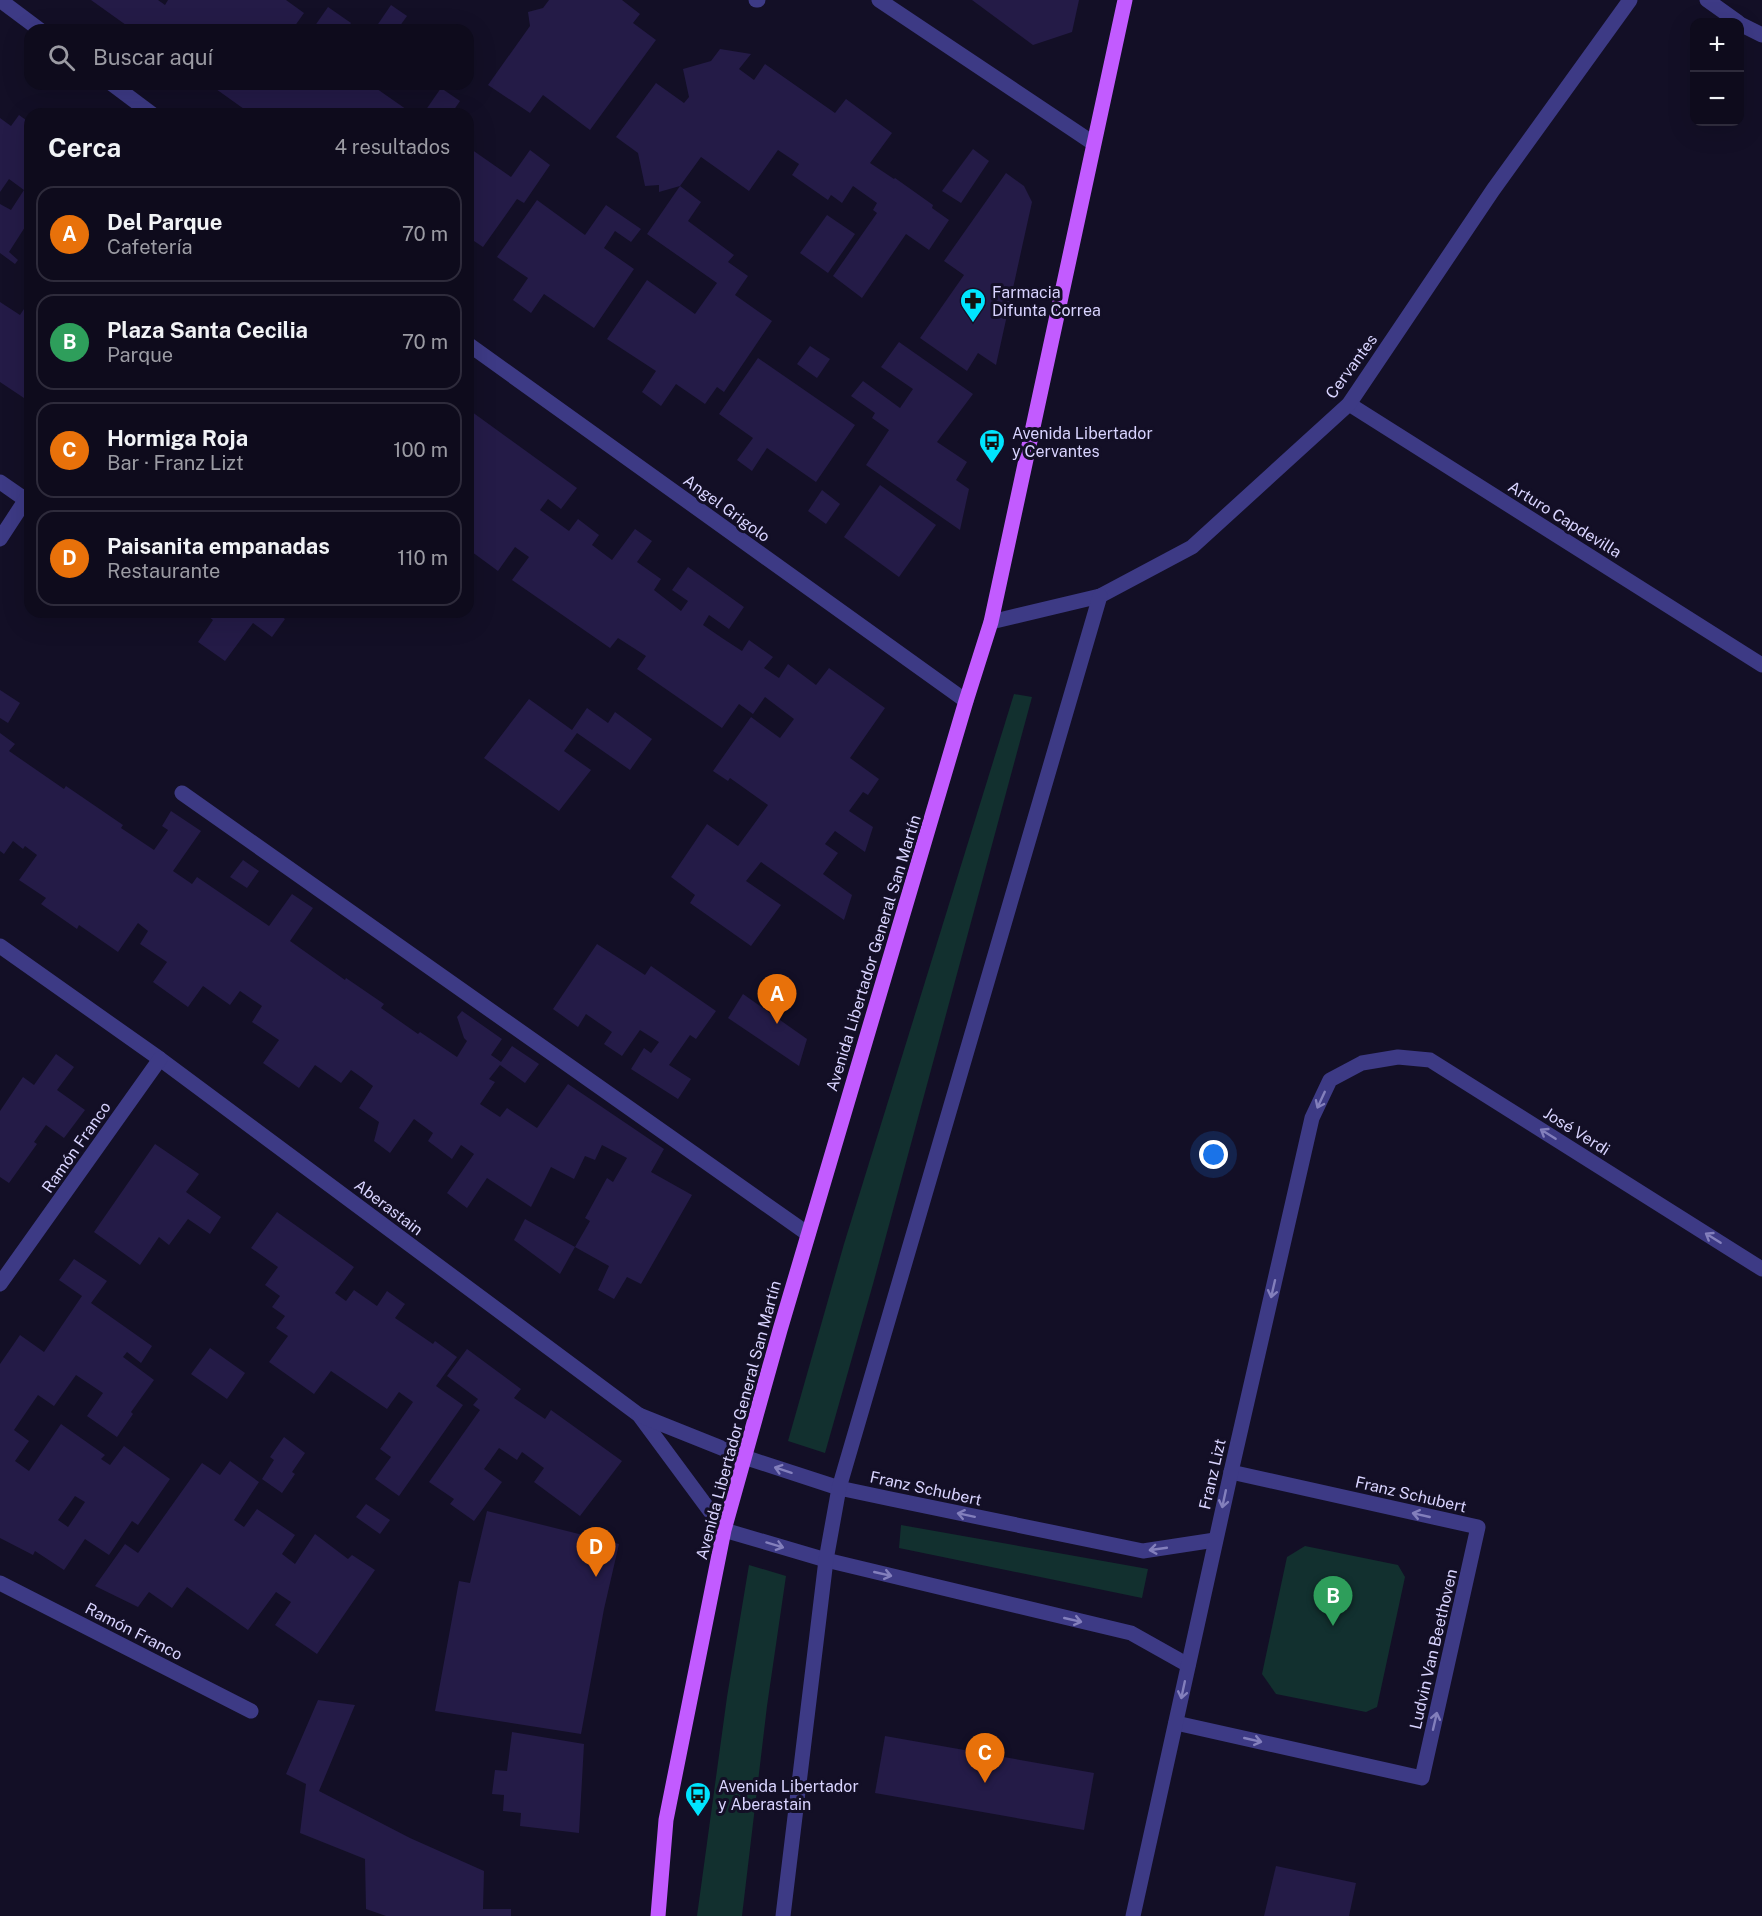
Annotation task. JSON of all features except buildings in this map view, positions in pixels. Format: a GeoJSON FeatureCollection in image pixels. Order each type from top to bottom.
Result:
{"type":"FeatureCollection","features":[{"type":"Feature","properties":{"kind":"main road","name":"Avenida Libertador General San Martín"},"geometry":{"type":"LineString","coordinates":[[658,1916],[666,1820],[724,1530],[808,1234],[991,622],[1125,0]]}},
{"type":"Feature","properties":{"kind":"street"},"geometry":{"type":"LineString","coordinates":[[0,0],[32,24]]}},
{"type":"Feature","properties":{"kind":"street"},"geometry":{"type":"LineString","coordinates":[[879,0],[1093,143]]}},
{"type":"Feature","properties":{"kind":"street","name":"Cervantes"},"geometry":{"type":"LineString","coordinates":[[991,622],[1100,596],[1192,547],[1349,404],[1493,190],[1630,0]]}},
{"type":"Feature","properties":{"kind":"street"},"geometry":{"type":"LineString","coordinates":[[1707,0],[1732,18]]}},
{"type":"Feature","properties":{"kind":"street"},"geometry":{"type":"LineString","coordinates":[[1744,26],[1762,35]]}},
{"type":"Feature","properties":{"kind":"street"},"geometry":{"type":"LineString","coordinates":[[120,90],[144,108]]}},
{"type":"Feature","properties":{"kind":"street","name":"Angel Grigolo"},"geometry":{"type":"LineString","coordinates":[[474,348],[966,701]]}},
{"type":"Feature","properties":{"kind":"street","name":"Arturo Capdevilla"},"geometry":{"type":"LineString","coordinates":[[1349,404],[1762,665]]}},
{"type":"Feature","properties":{"kind":"street"},"geometry":{"type":"LineString","coordinates":[[0,482],[24,495]]}},
{"type":"Feature","properties":{"kind":"street"},"geometry":{"type":"LineString","coordinates":[[0,539],[24,503]]}},
{"type":"Feature","properties":{"kind":"street"},"geometry":{"type":"LineString","coordinates":[[783,1916],[826,1560],[839,1488],[1100,596]]}},
{"type":"Feature","properties":{"kind":"street"},"geometry":{"type":"LineString","coordinates":[[182,793],[808,1234]]}},
{"type":"Feature","properties":{"kind":"street","name":"Aberastain"},"geometry":{"type":"LineString","coordinates":[[0,946],[160,1059],[639,1415],[724,1530]]}},
{"type":"Feature","properties":{"kind":"street","name":"José Verdi"},"geometry":{"type":"LineString","coordinates":[[1362,1063],[1398,1057],[1430,1060],[1762,1269]]}},
{"type":"Feature","properties":{"kind":"street","name":"Ramón Franco"},"geometry":{"type":"LineString","coordinates":[[0,1284],[160,1059]]}},
{"type":"Feature","properties":{"kind":"street","name":"Franz Lizt"},"geometry":{"type":"LineString","coordinates":[[1133,1916],[1215,1540],[1312,1118],[1330,1080],[1362,1063]]}},
{"type":"Feature","properties":{"kind":"street","name":"Franz Schubert"},"geometry":{"type":"LineString","coordinates":[[639,1415],[744,1457],[839,1488],[1143,1551],[1215,1540]]}},
{"type":"Feature","properties":{"kind":"street","name":"Franz Schubert"},"geometry":{"type":"LineString","coordinates":[[1231,1472],[1478,1527]]}},
{"type":"Feature","properties":{"kind":"street","name":"Ludvin Van Beethoven"},"geometry":{"type":"LineString","coordinates":[[1176,1723],[1422,1778],[1478,1527]]}},
{"type":"Feature","properties":{"kind":"street"},"geometry":{"type":"LineString","coordinates":[[724,1530],[826,1560],[1131,1633],[1188,1665]]}},
{"type":"Feature","properties":{"kind":"street","name":"Ramón Franco"},"geometry":{"type":"LineString","coordinates":[[0,1583],[251,1711]]}},
{"type":"Feature","properties":{"kind":"green space"},"geometry":{"type":"Polygon","coordinates":[[[1014,694],[1032,697],[825,1453],[788,1441],[844,1244],[1014,694]]]}},
{"type":"Feature","properties":{"kind":"green space"},"geometry":{"type":"Polygon","coordinates":[[[901,1525],[1148,1569],[1142,1598],[899,1548],[901,1525]]]}},
{"type":"Feature","properties":{"kind":"green space"},"geometry":{"type":"Polygon","coordinates":[[[1305,1546],[1398,1565],[1405,1577],[1377,1707],[1366,1712],[1276,1694],[1262,1674],[1287,1557],[1305,1546]]]}},
{"type":"Feature","properties":{"kind":"green space"},"geometry":{"type":"Polygon","coordinates":[[[749,1565],[786,1576],[767,1706],[742,1916],[697,1916],[727,1697],[749,1565]]]}},
{"type":"Feature","properties":{"kind":"place","name":"Farmacia Difunta Correa"},"geometry":{"type":"Point","coordinates":[973,324]}},
{"type":"Feature","properties":{"kind":"place","name":"Avenida Libertador y Cervantes"},"geometry":{"type":"Point","coordinates":[992,465]}},
{"type":"Feature","properties":{"kind":"place","name":"Del Parque"},"geometry":{"type":"Point","coordinates":[777,1024]}},
{"type":"Feature","properties":{"kind":"place","name":"Paisanita empanadas"},"geometry":{"type":"Point","coordinates":[596,1577]}},
{"type":"Feature","properties":{"kind":"place","name":"Plaza Santa Cecilia"},"geometry":{"type":"Point","coordinates":[1333,1626]}},
{"type":"Feature","properties":{"kind":"place","name":"Hormiga Roja"},"geometry":{"type":"Point","coordinates":[985,1783]}},
{"type":"Feature","properties":{"kind":"place","name":"Avenida Libertador y Aberastain"},"geometry":{"type":"Point","coordinates":[698,1818]}}]}
